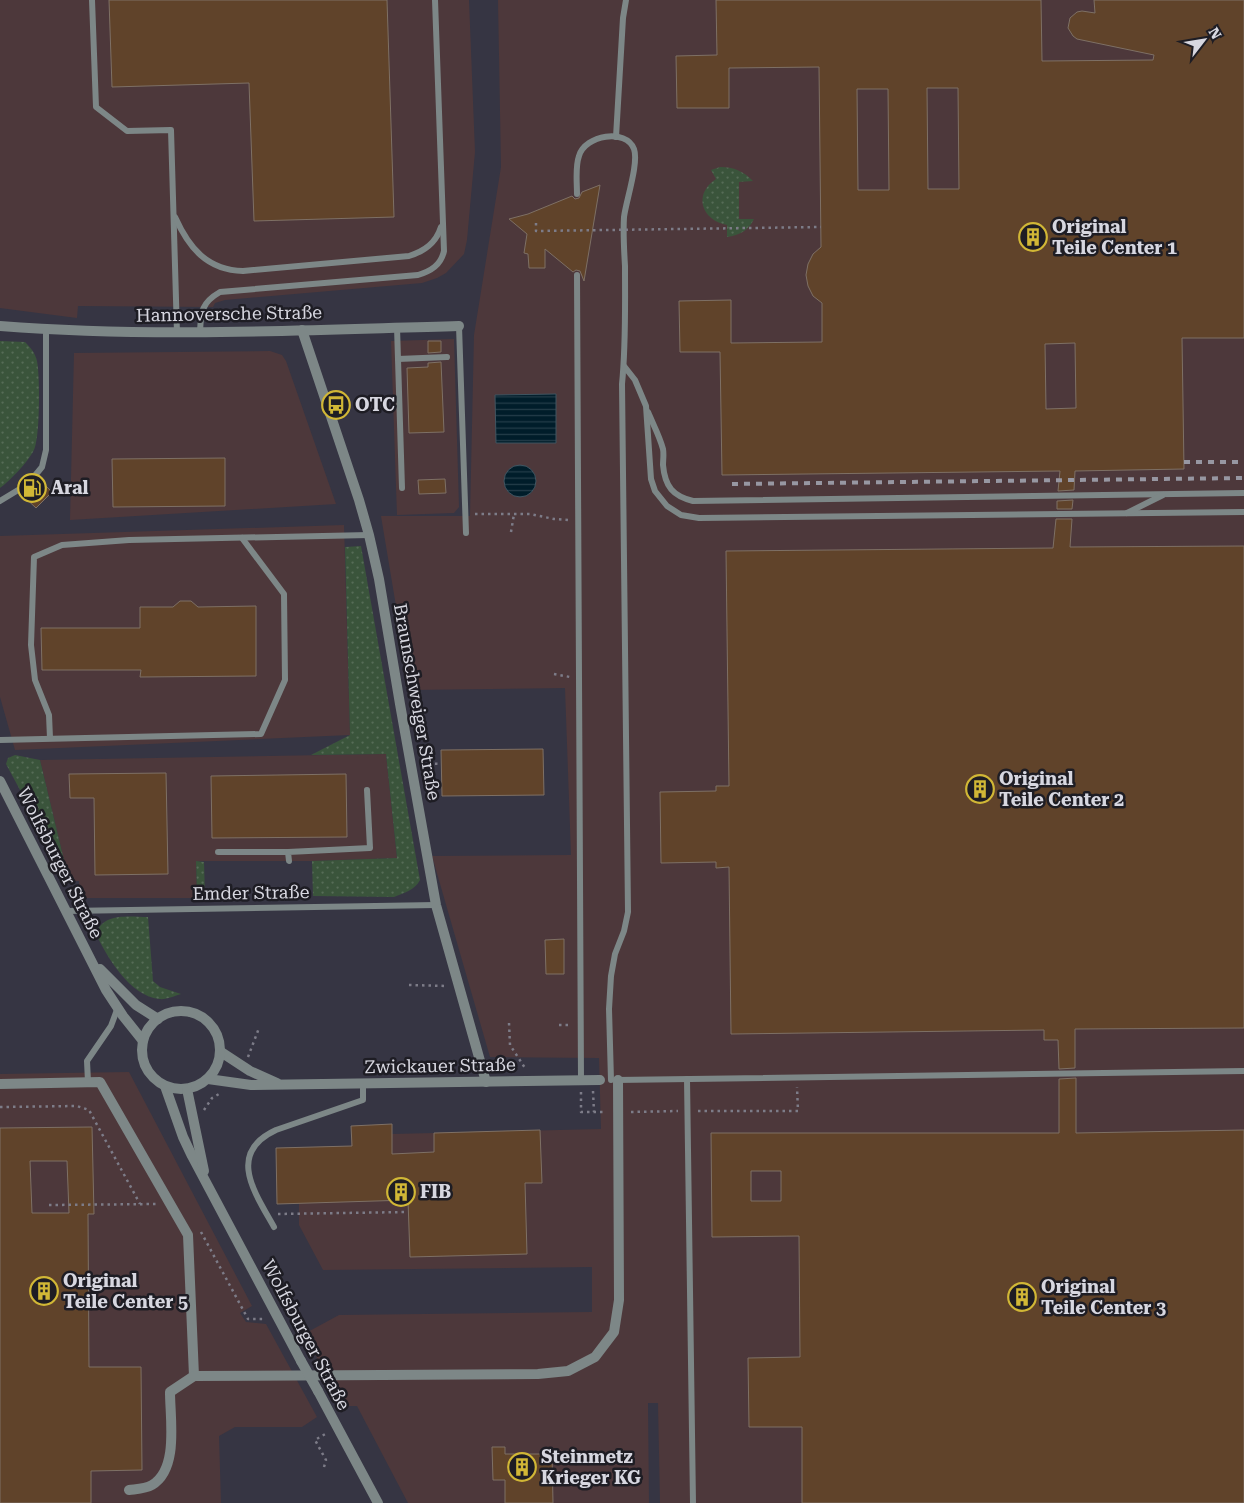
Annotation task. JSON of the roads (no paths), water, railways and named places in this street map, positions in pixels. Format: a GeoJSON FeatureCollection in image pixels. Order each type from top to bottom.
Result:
{"type":"FeatureCollection","features":[{"type":"Feature","properties":{"kind":"street","name":"Hannoversche Straße"},"geometry":{"type":"LineString","coordinates":[[0,326],[46,330],[177,333],[459,326]]}},
{"type":"Feature","properties":{"kind":"street","name":"Braunschweiger Straße"},"geometry":{"type":"LineString","coordinates":[[302,330],[369,535],[379,579],[436,905],[486,1082]]}},
{"type":"Feature","properties":{"kind":"street","name":"Wolfsburger Straße"},"geometry":{"type":"LineString","coordinates":[[0,781],[106,990],[143,1041]]}},
{"type":"Feature","properties":{"kind":"street","name":"Wolfsburger Straße"},"geometry":{"type":"LineString","coordinates":[[92,960],[136,1005],[158,1019]]}},
{"type":"Feature","properties":{"kind":"street"},"geometry":{"type":"LineString","coordinates":[[183,1011],[198,1014],[210,1023],[218,1036],[221,1052],[217,1066],[208,1079],[195,1087],[172,1089],[159,1082],[148,1071],[142,1056],[143,1041],[149,1028],[158,1019],[183,1011]]}},
{"type":"Feature","properties":{"kind":"street","name":"Zwickauer Straße"},"geometry":{"type":"LineString","coordinates":[[221,1052],[250,1071],[280,1084]]}},
{"type":"Feature","properties":{"kind":"street","name":"Zwickauer Straße"},"geometry":{"type":"LineString","coordinates":[[208,1079],[251,1086],[280,1084],[600,1080]]}},
{"type":"Feature","properties":{"kind":"street"},"geometry":{"type":"LineString","coordinates":[[129,1490],[152,1485],[164,1474],[171,1456],[170,1392],[194,1376],[538,1374],[568,1371],[595,1357],[614,1332],[619,1300],[618,1112],[614,1080]]}},
{"type":"Feature","properties":{"kind":"street"},"geometry":{"type":"LineString","coordinates":[[0,1084],[100,1082],[188,1235],[194,1376]]}},
{"type":"Feature","properties":{"kind":"street","name":"Wolfsburger Straße"},"geometry":{"type":"LineString","coordinates":[[165,1086],[183,1137],[378,1503]]}},
{"type":"Feature","properties":{"kind":"street","name":"Wolfsburger Straße"},"geometry":{"type":"LineString","coordinates":[[187,1089],[207,1182]]}},
{"type":"Feature","properties":{"kind":"lane"},"geometry":{"type":"LineString","coordinates":[[92,0],[96,107],[127,131],[171,130],[177,333]]}},
{"type":"Feature","properties":{"kind":"lane"},"geometry":{"type":"LineString","coordinates":[[200,332],[201,311],[212,296],[220,292],[418,275],[430,271],[437,266],[444,251],[435,0]]}},
{"type":"Feature","properties":{"kind":"lane"},"geometry":{"type":"LineString","coordinates":[[616,137],[623,18],[626,0]]}},
{"type":"Feature","properties":{"kind":"lane"},"geometry":{"type":"LineString","coordinates":[[577,194],[579,156],[585,146],[595,139],[604,136],[616,137],[626,141],[633,147],[635,155],[624,218],[626,349],[622,384],[628,912],[611,976],[609,1010],[614,1080]]}},
{"type":"Feature","properties":{"kind":"lane"},"geometry":{"type":"LineString","coordinates":[[173,213],[196,251],[218,267],[237,271],[410,256],[422,252],[432,244],[439,234],[443,221]]}},
{"type":"Feature","properties":{"kind":"lane"},"geometry":{"type":"LineString","coordinates":[[577,275],[581,1080]]}},
{"type":"Feature","properties":{"kind":"lane"},"geometry":{"type":"LineString","coordinates":[[459,326],[466,533]]}},
{"type":"Feature","properties":{"kind":"lane"},"geometry":{"type":"LineString","coordinates":[[398,328],[402,488]]}},
{"type":"Feature","properties":{"kind":"lane"},"geometry":{"type":"LineString","coordinates":[[0,501],[28,484],[42,467],[46,450],[46,330]]}},
{"type":"Feature","properties":{"kind":"lane"},"geometry":{"type":"LineString","coordinates":[[398,359],[447,357]]}},
{"type":"Feature","properties":{"kind":"lane"},"geometry":{"type":"LineString","coordinates":[[624,366],[635,380],[663,449],[664,475],[667,483],[673,492],[681,498],[694,501],[1244,493]]}},
{"type":"Feature","properties":{"kind":"lane"},"geometry":{"type":"LineString","coordinates":[[646,406],[650,479],[655,491],[667,506],[681,516],[698,518],[1244,512]]}},
{"type":"Feature","properties":{"kind":"lane"},"geometry":{"type":"LineString","coordinates":[[1126,513],[1164,494]]}},
{"type":"Feature","properties":{"kind":"lane"},"geometry":{"type":"LineString","coordinates":[[50,738],[49,715],[35,680],[31,645],[34,557],[62,545],[128,540],[369,535]]}},
{"type":"Feature","properties":{"kind":"lane"},"geometry":{"type":"LineString","coordinates":[[0,740],[261,734],[285,680],[284,594],[242,538]]}},
{"type":"Feature","properties":{"kind":"lane"},"geometry":{"type":"LineString","coordinates":[[218,852],[288,852],[370,848],[367,790]]}},
{"type":"Feature","properties":{"kind":"lane"},"geometry":{"type":"LineString","coordinates":[[288,852],[289,861]]}},
{"type":"Feature","properties":{"kind":"lane","name":"Emder Straße"},"geometry":{"type":"LineString","coordinates":[[67,911],[436,905]]}},
{"type":"Feature","properties":{"kind":"lane"},"geometry":{"type":"LineString","coordinates":[[88,1082],[87,1061],[111,1026],[118,1007]]}},
{"type":"Feature","properties":{"kind":"lane"},"geometry":{"type":"LineString","coordinates":[[600,1080],[1244,1071]]}},
{"type":"Feature","properties":{"kind":"lane"},"geometry":{"type":"LineString","coordinates":[[687,1079],[693,1503]]}},
{"type":"Feature","properties":{"kind":"lane"},"geometry":{"type":"LineString","coordinates":[[274,1227],[248,1176],[249,1159],[257,1143],[265,1135],[276,1130],[363,1100],[363,1083]]}},
{"type":"Feature","properties":{"kind":"water"},"geometry":{"type":"Polygon","coordinates":[[[556,394],[556,443],[496,443],[495,395],[556,394]]]}},
{"type":"Feature","properties":{"kind":"water"},"geometry":{"type":"Polygon","coordinates":[[[520,465],[531,470],[536,481],[531,492],[520,497],[509,492],[504,481],[509,470],[520,465]]]}},
{"type":"Feature","properties":{"kind":"railway"},"geometry":{"type":"LineString","coordinates":[[1184,462],[1244,462]]}},
{"type":"Feature","properties":{"kind":"railway"},"geometry":{"type":"LineString","coordinates":[[732,484],[1244,478]]}},
{"type":"Feature","properties":{"kind":"place","name":"Original Teile Center 1"},"geometry":{"type":"Point","coordinates":[1033,237]}},
{"type":"Feature","properties":{"kind":"place","name":"OTC"},"geometry":{"type":"Point","coordinates":[336,405]}},
{"type":"Feature","properties":{"kind":"place","name":"Aral"},"geometry":{"type":"Point","coordinates":[32,488]}},
{"type":"Feature","properties":{"kind":"place","name":"Original Teile Center 2"},"geometry":{"type":"Point","coordinates":[980,789]}},
{"type":"Feature","properties":{"kind":"place","name":"FIB"},"geometry":{"type":"Point","coordinates":[401,1192]}},
{"type":"Feature","properties":{"kind":"place","name":"Original Teile Center 5"},"geometry":{"type":"Point","coordinates":[44,1291]}},
{"type":"Feature","properties":{"kind":"place","name":"Original Teile Center 3"},"geometry":{"type":"Point","coordinates":[1022,1297]}},
{"type":"Feature","properties":{"kind":"place","name":"Steinmetz Krieger KG"},"geometry":{"type":"Point","coordinates":[522,1467]}}]}
